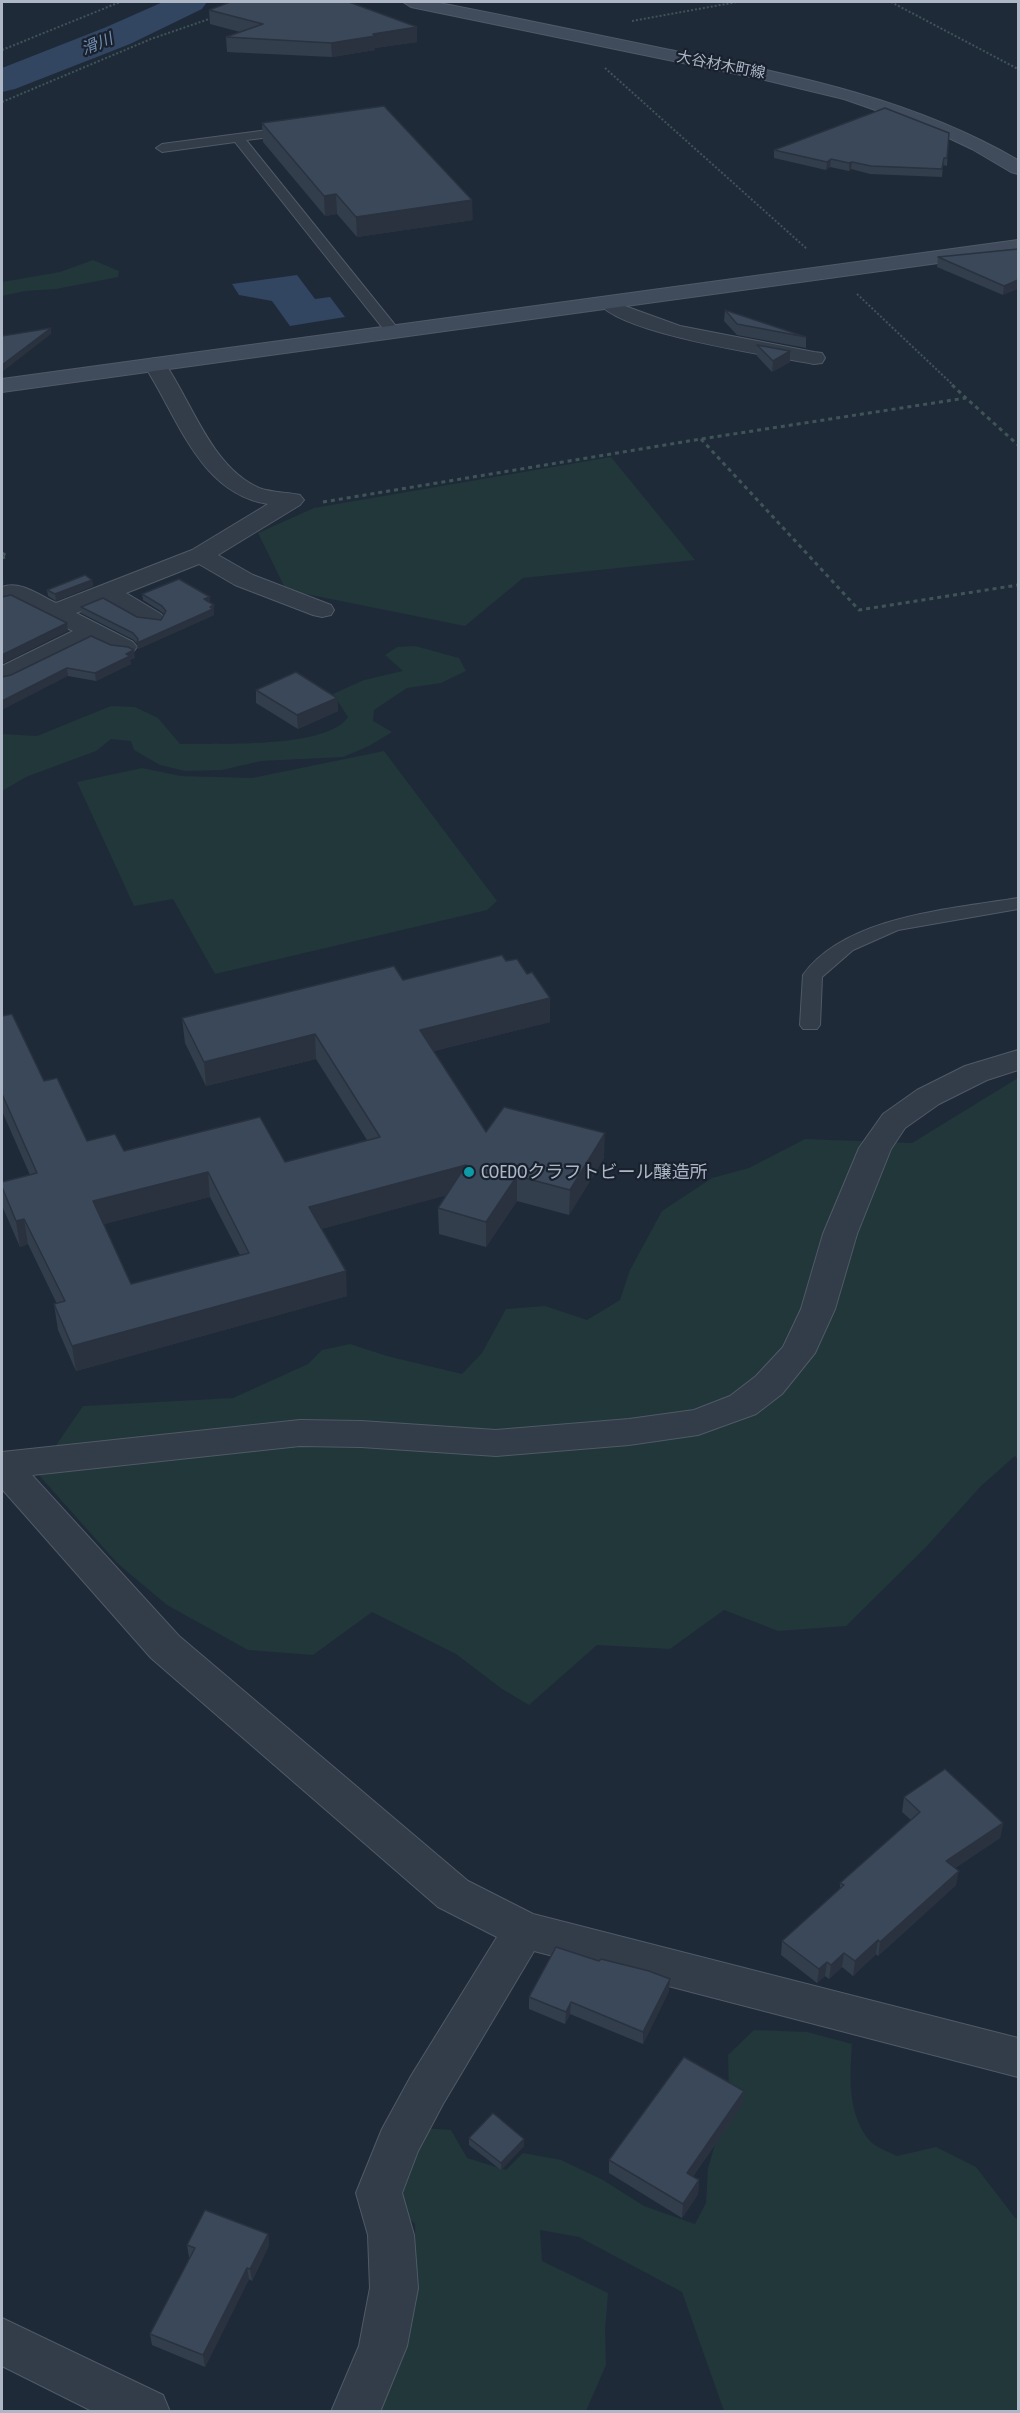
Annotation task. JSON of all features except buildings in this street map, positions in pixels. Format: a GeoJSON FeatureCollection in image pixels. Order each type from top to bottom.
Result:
{"type":"FeatureCollection","features":[{"type":"Feature","properties":{"kind":"street","name":"大谷材木町線"},"geometry":{"type":"LineString","coordinates":[[411,2],[833,89],[946,128],[990,150],[1018,168]]}},
{"type":"Feature","properties":{"kind":"street"},"geometry":{"type":"LineString","coordinates":[[2,386],[1018,246]]}},
{"type":"Feature","properties":{"kind":"street"},"geometry":{"type":"LineString","coordinates":[[609,303],[615,309],[675,331],[814,358]]}},
{"type":"Feature","properties":{"kind":"street"},"geometry":{"type":"LineString","coordinates":[[155,365],[165,379],[194,434],[227,477],[251,494],[292,500]]}},
{"type":"Feature","properties":{"kind":"street"},"geometry":{"type":"LineString","coordinates":[[56,612],[201,555],[292,500]]}},
{"type":"Feature","properties":{"kind":"street"},"geometry":{"type":"LineString","coordinates":[[201,555],[244,580],[322,610]]}},
{"type":"Feature","properties":{"kind":"street"},"geometry":{"type":"LineString","coordinates":[[2,596],[12,591],[123,647]]}},
{"type":"Feature","properties":{"kind":"street"},"geometry":{"type":"LineString","coordinates":[[107,593],[152,619]]}},
{"type":"Feature","properties":{"kind":"street"},"geometry":{"type":"LineString","coordinates":[[2,676],[90,632]]}},
{"type":"Feature","properties":{"kind":"street"},"geometry":{"type":"LineString","coordinates":[[2,1467],[300,1433],[361,1434],[496,1443],[629,1432],[698,1422],[743,1405],[769,1385],[798,1353],[818,1309],[840,1234],[875,1148],[894,1121],[928,1097],[976,1072],[1018,1060]]}},
{"type":"Feature","properties":{"kind":"street"},"geometry":{"type":"LineString","coordinates":[[2,1467],[165,1647],[453,1894],[524,1930],[1018,2057]]}},
{"type":"Feature","properties":{"kind":"street"},"geometry":{"type":"LineString","coordinates":[[355,2412],[383,2346],[394,2288],[391,2235],[379,2193],[398,2144],[427,2090],[524,1930]]}},
{"type":"Feature","properties":{"kind":"street"},"geometry":{"type":"LineString","coordinates":[[2,2341],[146,2412]]}},
{"type":"Feature","properties":{"kind":"lane"},"geometry":{"type":"LineString","coordinates":[[162,148],[306,129]]}},
{"type":"Feature","properties":{"kind":"lane"},"geometry":{"type":"LineString","coordinates":[[238,138],[394,333]]}},
{"type":"Feature","properties":{"kind":"lane"},"geometry":{"type":"LineString","coordinates":[[810,1025],[813,975],[846,946],[893,925],[1018,904]]}},
{"type":"Feature","properties":{"kind":"path"},"geometry":{"type":"LineString","coordinates":[[2,50],[120,2]]}},
{"type":"Feature","properties":{"kind":"path"},"geometry":{"type":"LineString","coordinates":[[566,34],[736,2]]}},
{"type":"Feature","properties":{"kind":"path"},"geometry":{"type":"LineString","coordinates":[[891,2],[1018,69]]}},
{"type":"Feature","properties":{"kind":"path"},"geometry":{"type":"LineString","coordinates":[[2,102],[151,39],[221,14]]}},
{"type":"Feature","properties":{"kind":"path"},"geometry":{"type":"LineString","coordinates":[[566,34],[834,272],[1018,445]]}},
{"type":"Feature","properties":{"kind":"path"},"geometry":{"type":"LineString","coordinates":[[292,500],[325,502],[701,438],[966,398]]}},
{"type":"Feature","properties":{"kind":"path"},"geometry":{"type":"LineString","coordinates":[[701,438],[859,609],[1018,585]]}},
{"type":"Feature","properties":{"kind":"path"},"geometry":{"type":"LineString","coordinates":[[2,553],[7,556],[2,558]]}},
{"type":"Feature","properties":{"kind":"green space"},"geometry":{"type":"Polygon","coordinates":[[[93,260],[119,271],[118,277],[56,289],[25,291],[2,296],[2,282],[60,272],[93,260]]]}},
{"type":"Feature","properties":{"kind":"green space"},"geometry":{"type":"Polygon","coordinates":[[[611,457],[695,560],[523,578],[465,626],[286,590],[258,533],[314,508],[611,457]]]}},
{"type":"Feature","properties":{"kind":"green space"},"geometry":{"type":"Polygon","coordinates":[[[415,646],[459,658],[466,671],[441,683],[407,688],[374,710],[373,721],[392,732],[369,746],[343,757],[261,761],[222,770],[185,771],[160,765],[134,750],[131,741],[111,739],[96,751],[26,777],[2,791],[2,734],[37,736],[111,706],[135,707],[158,718],[180,744],[270,742],[318,735],[337,727],[348,717],[333,694],[364,680],[403,671],[385,655],[397,647],[415,646]]]}},
{"type":"Feature","properties":{"kind":"green space"},"geometry":{"type":"Polygon","coordinates":[[[384,751],[497,901],[487,910],[215,974],[173,899],[134,906],[77,782],[142,768],[181,776],[252,778],[384,751]]]}},
{"type":"Feature","properties":{"kind":"green space"},"geometry":{"type":"Polygon","coordinates":[[[1018,1078],[1018,1459],[1015,1456],[980,1487],[926,1547],[846,1626],[778,1631],[724,1610],[670,1649],[597,1645],[529,1705],[502,1689],[456,1654],[372,1612],[313,1655],[248,1650],[167,1605],[117,1563],[37,1473],[83,1406],[233,1398],[308,1364],[322,1350],[350,1344],[387,1356],[462,1374],[482,1353],[506,1309],[545,1306],[587,1320],[620,1300],[630,1270],[662,1211],[712,1178],[749,1168],[805,1139],[912,1143],[1018,1078]]]}},
{"type":"Feature","properties":{"kind":"green space"},"geometry":{"type":"Polygon","coordinates":[[[754,2030],[807,2032],[852,2044],[853,2106],[869,2140],[897,2156],[936,2147],[976,2167],[1016,2219],[1018,2217],[1018,2411],[724,2411],[682,2292],[579,2237],[540,2230],[542,2261],[608,2293],[605,2330],[606,2365],[586,2411],[372,2412],[416,2293],[415,2224],[393,2202],[421,2128],[451,2130],[467,2158],[506,2170],[523,2153],[561,2160],[603,2180],[644,2206],[695,2224],[706,2203],[708,2168],[729,2096],[728,2055],[754,2030]]]}},
{"type":"Feature","properties":{"kind":"water"},"geometry":{"type":"Polygon","coordinates":[[[297,275],[315,299],[330,297],[345,317],[290,326],[272,301],[239,295],[232,284],[297,275]]]}},
{"type":"Feature","properties":{"kind":"waterway","name":"滑川"},"geometry":{"type":"LineString","coordinates":[[2,81],[117,36],[190,2]]}},
{"type":"Feature","properties":{"kind":"place","name":"COEDOクラフトビール醸造所"},"geometry":{"type":"Point","coordinates":[469,1172]}}]}
